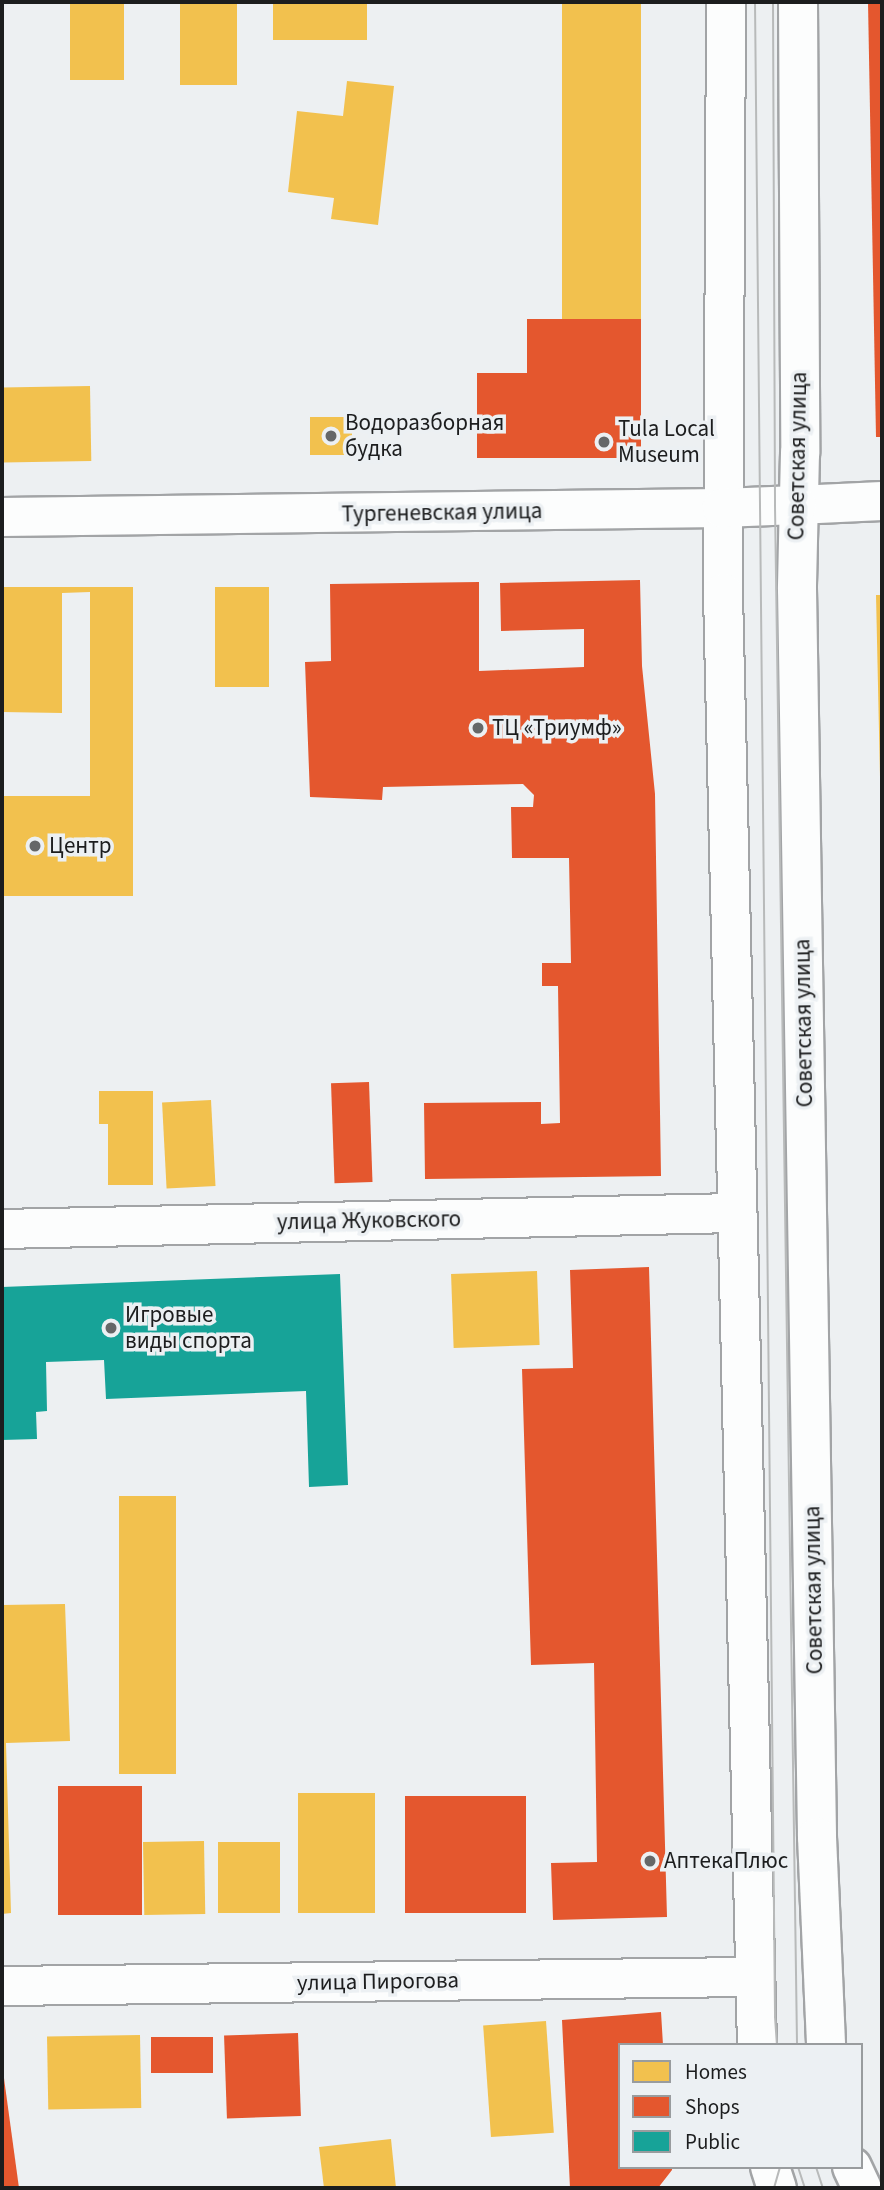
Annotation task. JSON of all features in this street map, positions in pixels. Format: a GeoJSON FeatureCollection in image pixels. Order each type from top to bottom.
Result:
{"type":"FeatureCollection","features":[{"type":"Feature","properties":{"kind":"main road"},"geometry":{"type":"LineString","coordinates":[[726,2],[722,508],[757,2043]]}},
{"type":"Feature","properties":{"kind":"main road","name":"Советская улица"},"geometry":{"type":"LineString","coordinates":[[798,2],[800,453],[797,505],[817,1837],[826,2043]]}},
{"type":"Feature","properties":{"kind":"main road","name":"Тургеневская улица"},"geometry":{"type":"LineString","coordinates":[[2,517],[722,508],[882,501]]}},
{"type":"Feature","properties":{"kind":"main road","name":"улица Жуковского"},"geometry":{"type":"LineString","coordinates":[[2,1230],[736,1213]]}},
{"type":"Feature","properties":{"kind":"main road","name":"улица Пирогова"},"geometry":{"type":"LineString","coordinates":[[2,1986],[754,1977]]}},
{"type":"Feature","properties":{"kind":"main road"},"geometry":{"type":"LineString","coordinates":[[770,2169],[776,2188]]}},
{"type":"Feature","properties":{"kind":"building: Homes"},"geometry":{"type":"Polygon","coordinates":[[[70,2],[124,2],[124,80],[70,80],[70,2]]]}},
{"type":"Feature","properties":{"kind":"building: Homes"},"geometry":{"type":"Polygon","coordinates":[[[180,2],[237,2],[237,85],[180,85],[180,2]]]}},
{"type":"Feature","properties":{"kind":"building: Homes"},"geometry":{"type":"Polygon","coordinates":[[[273,2],[367,2],[367,40],[273,40],[273,2]]]}},
{"type":"Feature","properties":{"kind":"building: Homes"},"geometry":{"type":"Polygon","coordinates":[[[562,2],[641,2],[641,319],[562,319],[562,2]]]}},
{"type":"Feature","properties":{"kind":"building: Homes"},"geometry":{"type":"Polygon","coordinates":[[[347,81],[394,86],[378,225],[331,219],[334,198],[288,192],[297,111],[343,116],[347,81]]]}},
{"type":"Feature","properties":{"kind":"building: Homes"},"geometry":{"type":"Polygon","coordinates":[[[90,386],[91,461],[3,463],[2,388],[90,386]]]}},
{"type":"Feature","properties":{"kind":"building: Homes","name":"Водоразборная будка"},"geometry":{"type":"Polygon","coordinates":[[[310,417],[352,417],[352,455],[310,455],[310,417]]]}},
{"type":"Feature","properties":{"kind":"building: Homes"},"geometry":{"type":"Polygon","coordinates":[[[2,587],[133,587],[133,896],[2,896],[2,796],[90,796],[90,592],[62,593],[62,713],[2,712],[2,587]]]}},
{"type":"Feature","properties":{"kind":"building: Homes"},"geometry":{"type":"Polygon","coordinates":[[[215,587],[269,587],[269,687],[215,687],[215,587]]]}},
{"type":"Feature","properties":{"kind":"building: Homes"},"geometry":{"type":"Polygon","coordinates":[[[876,595],[882,595],[882,777],[880,777],[876,595]]]}},
{"type":"Feature","properties":{"kind":"building: Homes"},"geometry":{"type":"Polygon","coordinates":[[[99,1091],[153,1091],[153,1185],[108,1185],[108,1124],[99,1124],[99,1091]]]}},
{"type":"Feature","properties":{"kind":"building: Homes"},"geometry":{"type":"Polygon","coordinates":[[[211,1100],[216,1186],[167,1188],[162,1103],[211,1100]]]}},
{"type":"Feature","properties":{"kind":"building: Homes"},"geometry":{"type":"Polygon","coordinates":[[[537,1271],[540,1345],[454,1348],[451,1274],[537,1271]]]}},
{"type":"Feature","properties":{"kind":"building: Homes"},"geometry":{"type":"Polygon","coordinates":[[[119,1496],[176,1496],[176,1774],[119,1774],[119,1496]]]}},
{"type":"Feature","properties":{"kind":"building: Homes"},"geometry":{"type":"Polygon","coordinates":[[[65,1604],[70,1741],[6,1743],[11,1913],[2,1914],[2,1605],[65,1604]]]}},
{"type":"Feature","properties":{"kind":"building: Homes"},"geometry":{"type":"Polygon","coordinates":[[[298,1793],[375,1793],[375,1913],[298,1913],[298,1793]]]}},
{"type":"Feature","properties":{"kind":"building: Homes"},"geometry":{"type":"Polygon","coordinates":[[[204,1841],[205,1914],[144,1915],[143,1842],[204,1841]]]}},
{"type":"Feature","properties":{"kind":"building: Homes"},"geometry":{"type":"Polygon","coordinates":[[[218,1842],[280,1842],[280,1913],[218,1913],[218,1842]]]}},
{"type":"Feature","properties":{"kind":"building: Homes"},"geometry":{"type":"Polygon","coordinates":[[[546,2021],[554,2133],[491,2137],[483,2025],[546,2021]]]}},
{"type":"Feature","properties":{"kind":"building: Homes"},"geometry":{"type":"Polygon","coordinates":[[[140,2035],[141,2108],[48,2110],[47,2037],[140,2035]]]}},
{"type":"Feature","properties":{"kind":"building: Homes"},"geometry":{"type":"Polygon","coordinates":[[[391,2139],[396,2188],[324,2188],[319,2147],[391,2139]]]}},
{"type":"Feature","properties":{"kind":"building: Shops"},"geometry":{"type":"Polygon","coordinates":[[[868,2],[882,2],[882,437],[876,437],[868,2]]]}},
{"type":"Feature","properties":{"kind":"building: Shops"},"geometry":{"type":"Polygon","coordinates":[[[527,319],[641,319],[641,458],[477,458],[477,373],[527,373],[527,319]]]}},
{"type":"Feature","properties":{"kind":"building: Shops"},"geometry":{"type":"Polygon","coordinates":[[[640,580],[642,666],[655,794],[661,1176],[425,1179],[424,1103],[541,1102],[541,1124],[560,1123],[558,986],[542,986],[542,963],[571,963],[569,858],[512,858],[511,807],[533,807],[534,795],[523,784],[383,787],[382,800],[310,797],[305,662],[331,661],[330,584],[479,582],[479,671],[584,667],[584,629],[501,631],[500,583],[640,580]]]}},
{"type":"Feature","properties":{"kind":"building: Shops"},"geometry":{"type":"Polygon","coordinates":[[[369,1082],[372,1182],[335,1183],[331,1083],[369,1082]]]}},
{"type":"Feature","properties":{"kind":"building: Shops"},"geometry":{"type":"Polygon","coordinates":[[[649,1267],[667,1917],[553,1920],[551,1863],[597,1862],[594,1663],[531,1665],[522,1369],[573,1368],[570,1270],[649,1267]]]}},
{"type":"Feature","properties":{"kind":"building: Shops"},"geometry":{"type":"Polygon","coordinates":[[[58,1786],[142,1786],[142,1915],[58,1915],[58,1786]]]}},
{"type":"Feature","properties":{"kind":"building: Shops"},"geometry":{"type":"Polygon","coordinates":[[[405,1796],[526,1796],[526,1913],[405,1913],[405,1796]]]}},
{"type":"Feature","properties":{"kind":"building: Shops"},"geometry":{"type":"Polygon","coordinates":[[[661,2012],[663,2043],[618,2043],[618,2169],[672,2169],[658,2188],[570,2188],[562,2020],[661,2012]]]}},
{"type":"Feature","properties":{"kind":"building: Shops"},"geometry":{"type":"Polygon","coordinates":[[[298,2033],[301,2116],[227,2119],[224,2036],[298,2033]]]}},
{"type":"Feature","properties":{"kind":"building: Shops"},"geometry":{"type":"Polygon","coordinates":[[[151,2037],[213,2037],[213,2073],[151,2073],[151,2037]]]}},
{"type":"Feature","properties":{"kind":"building: Shops"},"geometry":{"type":"Polygon","coordinates":[[[3,2071],[19,2188],[2,2188],[3,2071]]]}},
{"type":"Feature","properties":{"kind":"building: Public"},"geometry":{"type":"Polygon","coordinates":[[[340,1274],[348,1485],[309,1487],[306,1391],[106,1399],[104,1360],[46,1362],[47,1411],[36,1412],[37,1439],[2,1440],[2,1287],[340,1274]]]}},
{"type":"Feature","properties":{"kind":"tram line"},"geometry":{"type":"LineString","coordinates":[[755,2],[777,2043]]}},
{"type":"Feature","properties":{"kind":"tram line"},"geometry":{"type":"LineString","coordinates":[[773,2],[775,506],[797,2043]]}},
{"type":"Feature","properties":{"kind":"tram line"},"geometry":{"type":"LineString","coordinates":[[774,2188],[779,2169]]}},
{"type":"Feature","properties":{"kind":"tram line"},"geometry":{"type":"LineString","coordinates":[[799,2169],[805,2188]]}},
{"type":"Feature","properties":{"kind":"tram line"},"geometry":{"type":"LineString","coordinates":[[817,2169],[823,2188]]}},
{"type":"Feature","properties":{"kind":"place","name":"Водоразборная будка"},"geometry":{"type":"Point","coordinates":[331,436]}},
{"type":"Feature","properties":{"kind":"place","name":"Tula Local Museum"},"geometry":{"type":"Point","coordinates":[604,442]}},
{"type":"Feature","properties":{"kind":"place","name":"ТЦ «Триумф»"},"geometry":{"type":"Point","coordinates":[478,728]}},
{"type":"Feature","properties":{"kind":"place","name":"Центр"},"geometry":{"type":"Point","coordinates":[35,846]}},
{"type":"Feature","properties":{"kind":"place","name":"Игровые виды спорта"},"geometry":{"type":"Point","coordinates":[111,1328]}},
{"type":"Feature","properties":{"kind":"place","name":"АптекаПлюс"},"geometry":{"type":"Point","coordinates":[650,1861]}}]}
